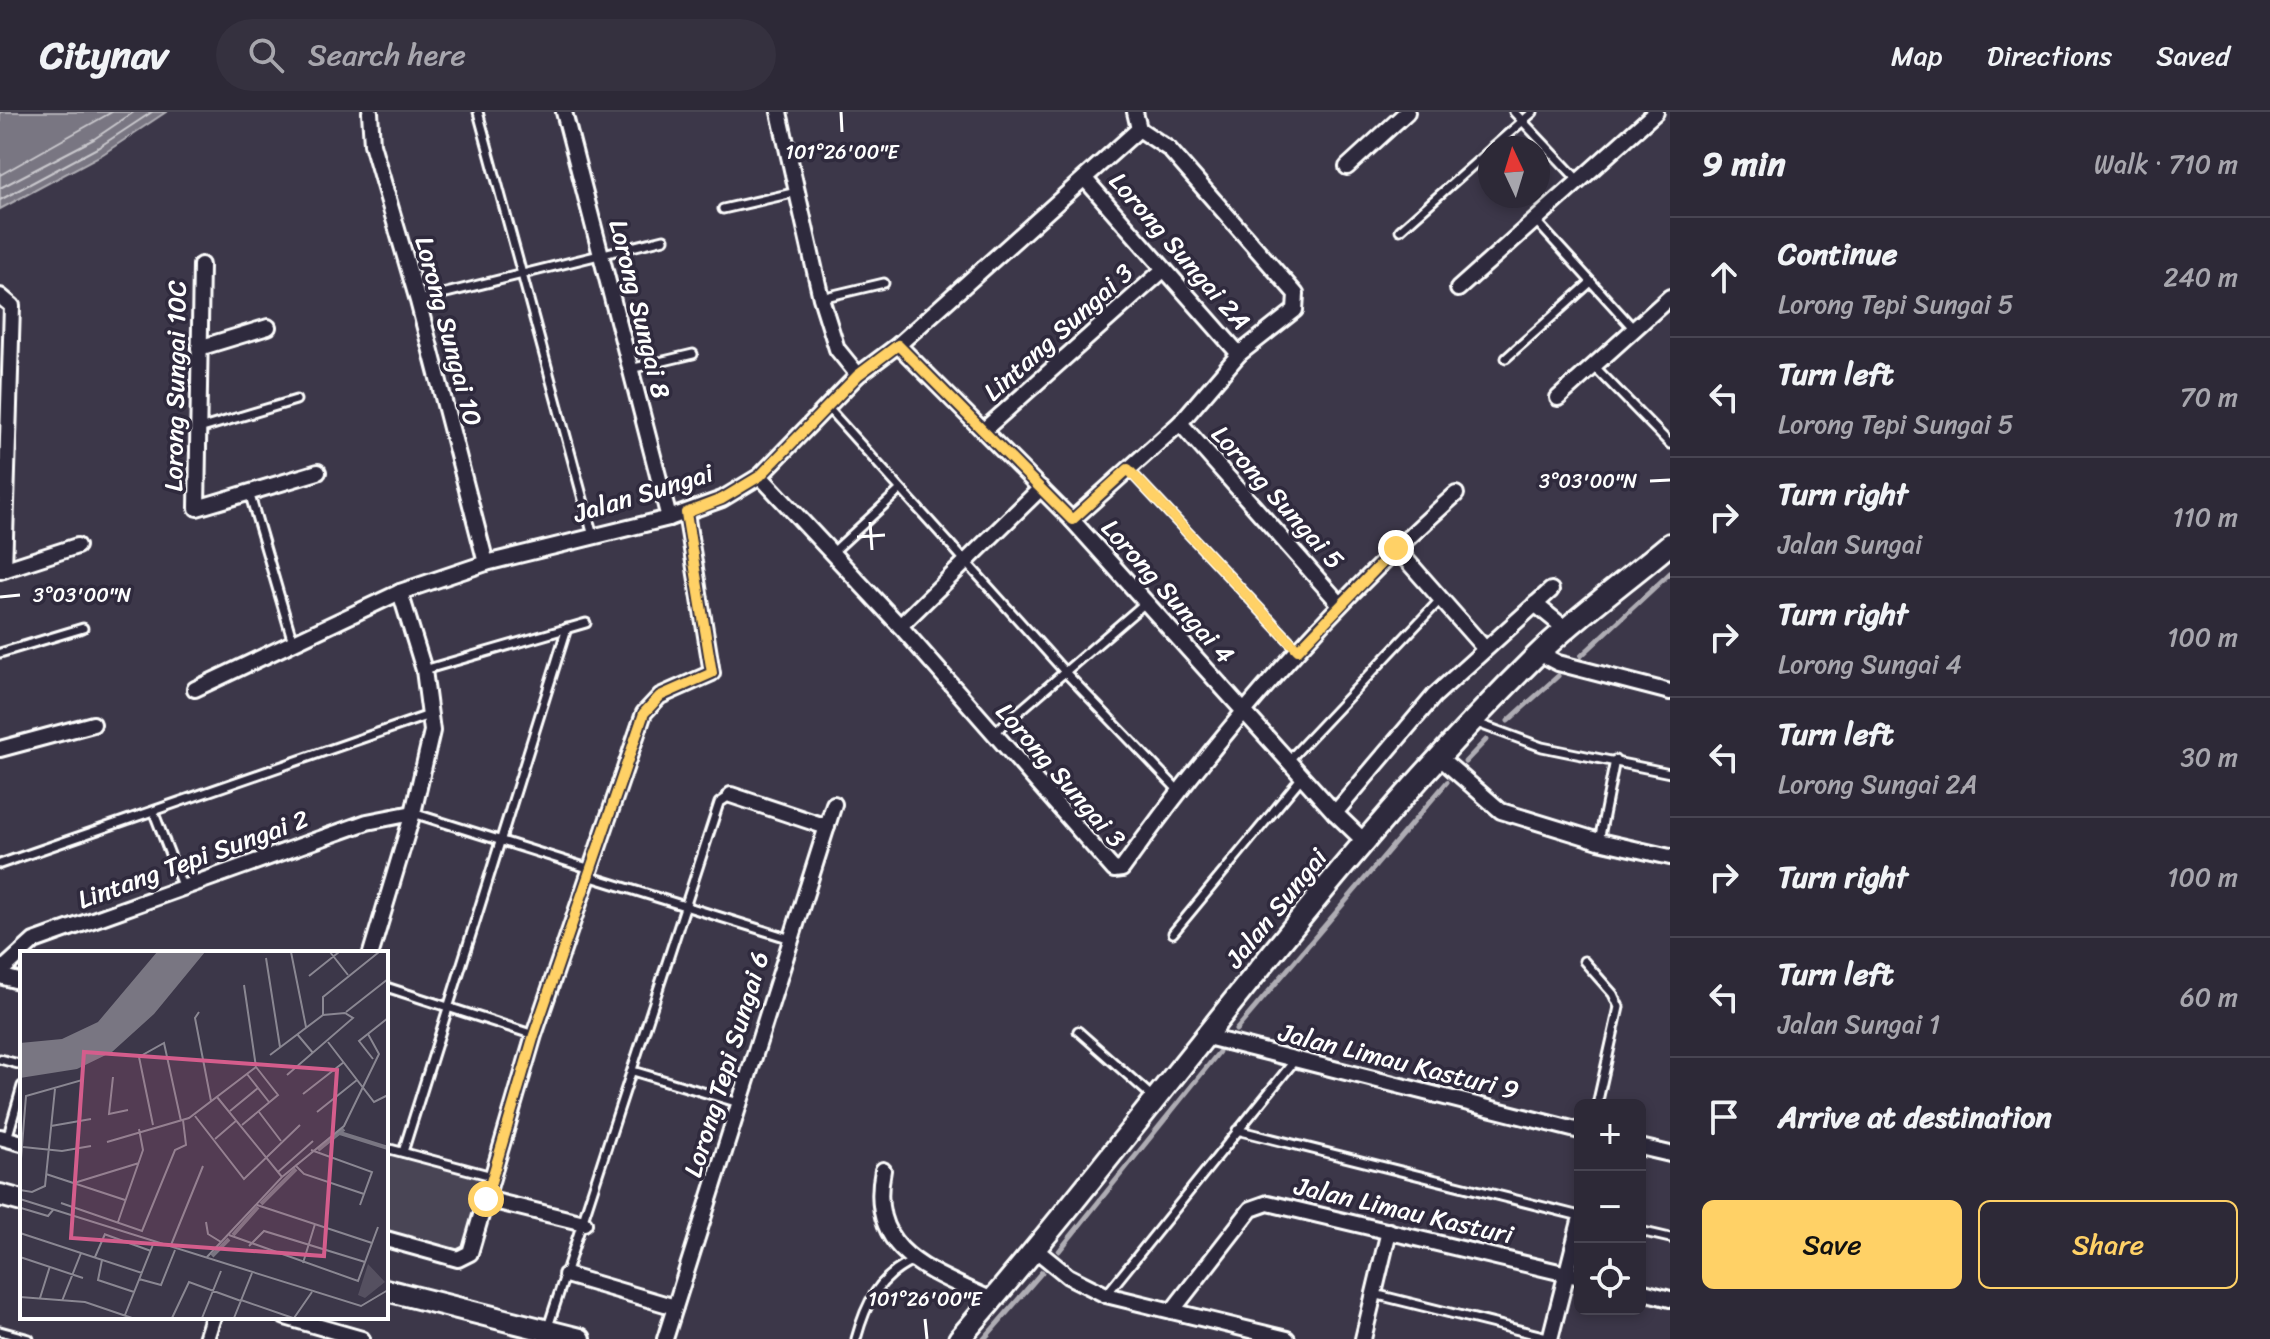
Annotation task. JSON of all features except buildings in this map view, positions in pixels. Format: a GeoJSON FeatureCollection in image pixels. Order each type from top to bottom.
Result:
{"type":"FeatureCollection","features":[{"type":"Feature","properties":{"kind":"street","name":"Lorong Sungai 8"},"geometry":{"type":"LineString","coordinates":[[564,112],[669,518]]}},
{"type":"Feature","properties":{"kind":"street"},"geometry":{"type":"LineString","coordinates":[[779,112],[821,298],[837,349],[858,375]]}},
{"type":"Feature","properties":{"kind":"street"},"geometry":{"type":"LineString","coordinates":[[1135,112],[1139,129]]}},
{"type":"Feature","properties":{"kind":"street"},"geometry":{"type":"LineString","coordinates":[[1347,167],[1407,112]]}},
{"type":"Feature","properties":{"kind":"street"},"geometry":{"type":"LineString","coordinates":[[1458,289],[1656,112]]}},
{"type":"Feature","properties":{"kind":"street","name":"Lorong Sungai 10"},"geometry":{"type":"LineString","coordinates":[[368,114],[372,144],[418,301],[486,563]]}},
{"type":"Feature","properties":{"kind":"street","name":"Jalan Sungai"},"geometry":{"type":"LineString","coordinates":[[195,689],[400,592],[486,563],[669,518],[722,499],[760,476],[858,375],[898,345],[1139,129]]}},
{"type":"Feature","properties":{"kind":"street","name":"Lorong Sungai 2A"},"geometry":{"type":"LineString","coordinates":[[1072,520],[1180,423],[1239,354],[1295,310],[1296,294],[1169,149],[1139,129]]}},
{"type":"Feature","properties":{"kind":"street","name":"Lorong Sungai 2A"},"geometry":{"type":"LineString","coordinates":[[1085,179],[1162,271],[1239,354]]}},
{"type":"Feature","properties":{"kind":"street","name":"Lorong Sungai 10C"},"geometry":{"type":"LineString","coordinates":[[201,265],[197,508],[249,492]]}},
{"type":"Feature","properties":{"kind":"street","name":"Lintang Sungai 3"},"geometry":{"type":"LineString","coordinates":[[985,429],[1162,271]]}},
{"type":"Feature","properties":{"kind":"street"},"geometry":{"type":"LineString","coordinates":[[0,296],[12,306],[2,570],[77,546]]}},
{"type":"Feature","properties":{"kind":"street"},"geometry":{"type":"LineString","coordinates":[[1558,398],[1670,297]]}},
{"type":"Feature","properties":{"kind":"street"},"geometry":{"type":"LineString","coordinates":[[199,348],[268,327]]}},
{"type":"Feature","properties":{"kind":"street","name":"Lorong Sungai 4"},"geometry":{"type":"LineString","coordinates":[[898,345],[985,429],[1072,520],[1302,777],[1363,840]]}},
{"type":"Feature","properties":{"kind":"street","name":"Lorong Sungai 5"},"geometry":{"type":"LineString","coordinates":[[1180,423],[1340,604]]}},
{"type":"Feature","properties":{"kind":"street"},"geometry":{"type":"LineString","coordinates":[[249,492],[318,472]]}},
{"type":"Feature","properties":{"kind":"street","name":"Lorong Sungai 3"},"geometry":{"type":"LineString","coordinates":[[760,476],[900,626],[1114,870],[1122,869],[1178,790],[1242,710],[1340,604],[1456,494]]}},
{"type":"Feature","properties":{"kind":"street"},"geometry":{"type":"LineString","coordinates":[[900,626],[1041,488]]}},
{"type":"Feature","properties":{"kind":"street"},"geometry":{"type":"LineString","coordinates":[[388,1240],[458,1259],[470,1253],[534,1035],[644,713],[660,696],[712,673],[686,513]]}},
{"type":"Feature","properties":{"kind":"street","name":"Jalan Sungai"},"geometry":{"type":"LineString","coordinates":[[959,1339],[1036,1250],[1363,840],[1539,653],[1670,544]]}},
{"type":"Feature","properties":{"kind":"street"},"geometry":{"type":"LineString","coordinates":[[1396,548],[1485,649]]}},
{"type":"Feature","properties":{"kind":"street"},"geometry":{"type":"LineString","coordinates":[[1335,813],[1434,696],[1551,590]]}},
{"type":"Feature","properties":{"kind":"street"},"geometry":{"type":"LineString","coordinates":[[372,951],[413,813],[432,731],[424,670],[400,592]]}},
{"type":"Feature","properties":{"kind":"street"},"geometry":{"type":"LineString","coordinates":[[1535,604],[1567,630]]}},
{"type":"Feature","properties":{"kind":"street"},"geometry":{"type":"LineString","coordinates":[[1539,653],[1558,663],[1670,692]]}},
{"type":"Feature","properties":{"kind":"street"},"geometry":{"type":"LineString","coordinates":[[0,749],[93,724]]}},
{"type":"Feature","properties":{"kind":"street"},"geometry":{"type":"LineString","coordinates":[[1439,757],[1501,811],[1599,841],[1670,857]]}},
{"type":"Feature","properties":{"kind":"street"},"geometry":{"type":"LineString","coordinates":[[731,795],[827,827]]}},
{"type":"Feature","properties":{"kind":"street","name":"Lorong Tepi Sungai 6"},"geometry":{"type":"LineString","coordinates":[[665,1339],[834,804]]}},
{"type":"Feature","properties":{"kind":"street","name":"Lintang Tepi Sungai 2"},"geometry":{"type":"LineString","coordinates":[[21,951],[27,944],[367,822],[413,813]]}},
{"type":"Feature","properties":{"kind":"street","name":"Lintang Tepi Sungai 2"},"geometry":{"type":"LineString","coordinates":[[0,974],[20,952]]}},
{"type":"Feature","properties":{"kind":"street"},"geometry":{"type":"LineString","coordinates":[[0,974],[20,981]]}},
{"type":"Feature","properties":{"kind":"street","name":"Jalan Limau Kasturi 9"},"geometry":{"type":"LineString","coordinates":[[1207,1037],[1574,1129]]}},
{"type":"Feature","properties":{"kind":"street"},"geometry":{"type":"LineString","coordinates":[[1646,1148],[1670,1154]]}},
{"type":"Feature","properties":{"kind":"street"},"geometry":{"type":"LineString","coordinates":[[883,1170],[878,1194],[883,1225],[913,1261],[992,1300]]}},
{"type":"Feature","properties":{"kind":"street"},"geometry":{"type":"LineString","coordinates":[[0,1195],[20,1200]]}},
{"type":"Feature","properties":{"kind":"street"},"geometry":{"type":"LineString","coordinates":[[486,1199],[584,1223]]}},
{"type":"Feature","properties":{"kind":"street","name":"Jalan Limau Kasturi"},"geometry":{"type":"LineString","coordinates":[[1172,1311],[1251,1209],[1268,1203],[1573,1275]]}},
{"type":"Feature","properties":{"kind":"street"},"geometry":{"type":"LineString","coordinates":[[1363,1339],[1389,1231]]}},
{"type":"Feature","properties":{"kind":"street"},"geometry":{"type":"LineString","coordinates":[[1552,1339],[1573,1275],[1577,1243]]}},
{"type":"Feature","properties":{"kind":"street"},"geometry":{"type":"LineString","coordinates":[[1036,1250],[1068,1276],[1106,1295],[1287,1339]]}},
{"type":"Feature","properties":{"kind":"street"},"geometry":{"type":"LineString","coordinates":[[566,1275],[675,1307]]}},
{"type":"Feature","properties":{"kind":"street"},"geometry":{"type":"LineString","coordinates":[[388,1291],[546,1335],[580,1339]]}},
{"type":"Feature","properties":{"kind":"street"},"geometry":{"type":"LineString","coordinates":[[1646,1293],[1670,1299]]}},
{"type":"Feature","properties":{"kind":"street"},"geometry":{"type":"LineString","coordinates":[[206,1339],[212,1319]]}},
{"type":"Feature","properties":{"kind":"street"},"geometry":{"type":"LineString","coordinates":[[291,1319],[344,1337],[362,1339]]}},
{"type":"Feature","properties":{"kind":"lane"},"geometry":{"type":"LineString","coordinates":[[478,112],[593,536]]}},
{"type":"Feature","properties":{"kind":"lane"},"geometry":{"type":"LineString","coordinates":[[1514,112],[1578,181]]}},
{"type":"Feature","properties":{"kind":"lane"},"geometry":{"type":"LineString","coordinates":[[1505,136],[1533,112]]}},
{"type":"Feature","properties":{"kind":"lane"},"geometry":{"type":"LineString","coordinates":[[1400,230],[1478,161]]}},
{"type":"Feature","properties":{"kind":"lane"},"geometry":{"type":"LineString","coordinates":[[723,209],[797,192]]}},
{"type":"Feature","properties":{"kind":"lane"},"geometry":{"type":"LineString","coordinates":[[1535,220],[1634,329]]}},
{"type":"Feature","properties":{"kind":"lane"},"geometry":{"type":"LineString","coordinates":[[418,301],[664,239]]}},
{"type":"Feature","properties":{"kind":"lane"},"geometry":{"type":"LineString","coordinates":[[1506,358],[1591,282]]}},
{"type":"Feature","properties":{"kind":"lane"},"geometry":{"type":"LineString","coordinates":[[821,298],[884,283]]}},
{"type":"Feature","properties":{"kind":"lane"},"geometry":{"type":"LineString","coordinates":[[630,369],[693,354]]}},
{"type":"Feature","properties":{"kind":"lane"},"geometry":{"type":"LineString","coordinates":[[1594,366],[1670,444]]}},
{"type":"Feature","properties":{"kind":"lane"},"geometry":{"type":"LineString","coordinates":[[197,429],[296,400]]}},
{"type":"Feature","properties":{"kind":"lane"},"geometry":{"type":"LineString","coordinates":[[827,407],[1065,672],[1178,790]]}},
{"type":"Feature","properties":{"kind":"lane"},"geometry":{"type":"LineString","coordinates":[[1128,469],[1298,650]]}},
{"type":"Feature","properties":{"kind":"lane"},"geometry":{"type":"LineString","coordinates":[[832,553],[900,490]]}},
{"type":"Feature","properties":{"kind":"lane"},"geometry":{"type":"LineString","coordinates":[[249,492],[294,644]]}},
{"type":"Feature","properties":{"kind":"lane"},"geometry":{"type":"LineString","coordinates":[[1288,761],[1442,598]]}},
{"type":"Feature","properties":{"kind":"lane"},"geometry":{"type":"LineString","coordinates":[[993,735],[1146,602]]}},
{"type":"Feature","properties":{"kind":"lane"},"geometry":{"type":"LineString","coordinates":[[424,670],[586,623]]}},
{"type":"Feature","properties":{"kind":"lane"},"geometry":{"type":"LineString","coordinates":[[0,653],[83,628]]}},
{"type":"Feature","properties":{"kind":"lane"},"geometry":{"type":"LineString","coordinates":[[403,1152],[446,1006],[567,628]]}},
{"type":"Feature","properties":{"kind":"lane"},"geometry":{"type":"LineString","coordinates":[[0,864],[432,714]]}},
{"type":"Feature","properties":{"kind":"lane"},"geometry":{"type":"LineString","coordinates":[[1472,721],[1542,747],[1670,773]]}},
{"type":"Feature","properties":{"kind":"lane"},"geometry":{"type":"LineString","coordinates":[[1599,841],[1615,760]]}},
{"type":"Feature","properties":{"kind":"lane"},"geometry":{"type":"LineString","coordinates":[[1173,933],[1302,777]]}},
{"type":"Feature","properties":{"kind":"lane"},"geometry":{"type":"LineString","coordinates":[[546,1335],[719,803],[731,795]]}},
{"type":"Feature","properties":{"kind":"lane"},"geometry":{"type":"LineString","coordinates":[[154,813],[183,888]]}},
{"type":"Feature","properties":{"kind":"lane"},"geometry":{"type":"LineString","coordinates":[[413,813],[501,840],[685,908],[791,939]]}},
{"type":"Feature","properties":{"kind":"lane"},"geometry":{"type":"LineString","coordinates":[[1584,961],[1613,994],[1619,1007],[1598,1099]]}},
{"type":"Feature","properties":{"kind":"lane"},"geometry":{"type":"LineString","coordinates":[[388,988],[534,1035]]}},
{"type":"Feature","properties":{"kind":"lane"},"geometry":{"type":"LineString","coordinates":[[1078,1031],[1156,1100]]}},
{"type":"Feature","properties":{"kind":"lane"},"geometry":{"type":"LineString","coordinates":[[0,1059],[20,1064]]}},
{"type":"Feature","properties":{"kind":"lane"},"geometry":{"type":"LineString","coordinates":[[1106,1295],[1296,1059]]}},
{"type":"Feature","properties":{"kind":"lane"},"geometry":{"type":"LineString","coordinates":[[633,1071],[739,1103]]}},
{"type":"Feature","properties":{"kind":"lane"},"geometry":{"type":"LineString","coordinates":[[10,1139],[20,1095]]}},
{"type":"Feature","properties":{"kind":"lane"},"geometry":{"type":"LineString","coordinates":[[1237,1130],[1574,1217]]}},
{"type":"Feature","properties":{"kind":"lane"},"geometry":{"type":"LineString","coordinates":[[388,1148],[493,1176]]}},
{"type":"Feature","properties":{"kind":"lane"},"geometry":{"type":"LineString","coordinates":[[1646,1232],[1670,1238]]}},
{"type":"Feature","properties":{"kind":"lane"},"geometry":{"type":"LineString","coordinates":[[856,1339],[875,1289],[896,1269],[913,1261]]}},
{"type":"Feature","properties":{"kind":"lane"},"geometry":{"type":"LineString","coordinates":[[1374,1294],[1552,1339]]}},
{"type":"Feature","properties":{"kind":"lane"},"geometry":{"type":"LineString","coordinates":[[0,1331],[29,1339]]}},
{"type":"Feature","properties":{"kind":"shaded area"},"geometry":{"type":"Polygon","coordinates":[[[388,1152],[485,1178],[465,1249],[460,1253],[388,1233],[388,1152]]]}},
{"type":"Feature","properties":{"kind":"water"},"geometry":{"type":"Polygon","coordinates":[[[0,112],[166,112],[103,154],[0,209],[0,112]]]}},
{"type":"Feature","properties":{"kind":"waterway"},"geometry":{"type":"LineString","coordinates":[[1581,656],[1670,573]]}},
{"type":"Feature","properties":{"kind":"waterway"},"geometry":{"type":"LineString","coordinates":[[1508,721],[1558,676]]}},
{"type":"Feature","properties":{"kind":"waterway"},"geometry":{"type":"LineString","coordinates":[[1465,762],[1486,740]]}},
{"type":"Feature","properties":{"kind":"waterway"},"geometry":{"type":"LineString","coordinates":[[1236,1030],[1447,782]]}},
{"type":"Feature","properties":{"kind":"waterway"},"geometry":{"type":"LineString","coordinates":[[1059,1251],[1219,1052]]}},
{"type":"Feature","properties":{"kind":"waterway"},"geometry":{"type":"LineString","coordinates":[[984,1339],[1042,1272]]}},
{"type":"Feature","properties":{"kind":"route"},"geometry":{"type":"LineString","coordinates":[[486,1199],[534,1035],[644,713],[660,696],[709,677],[712,673],[686,513],[722,499],[760,476],[858,375],[898,345],[985,429],[1072,520],[1128,469],[1298,650],[1396,548]]}}]}
